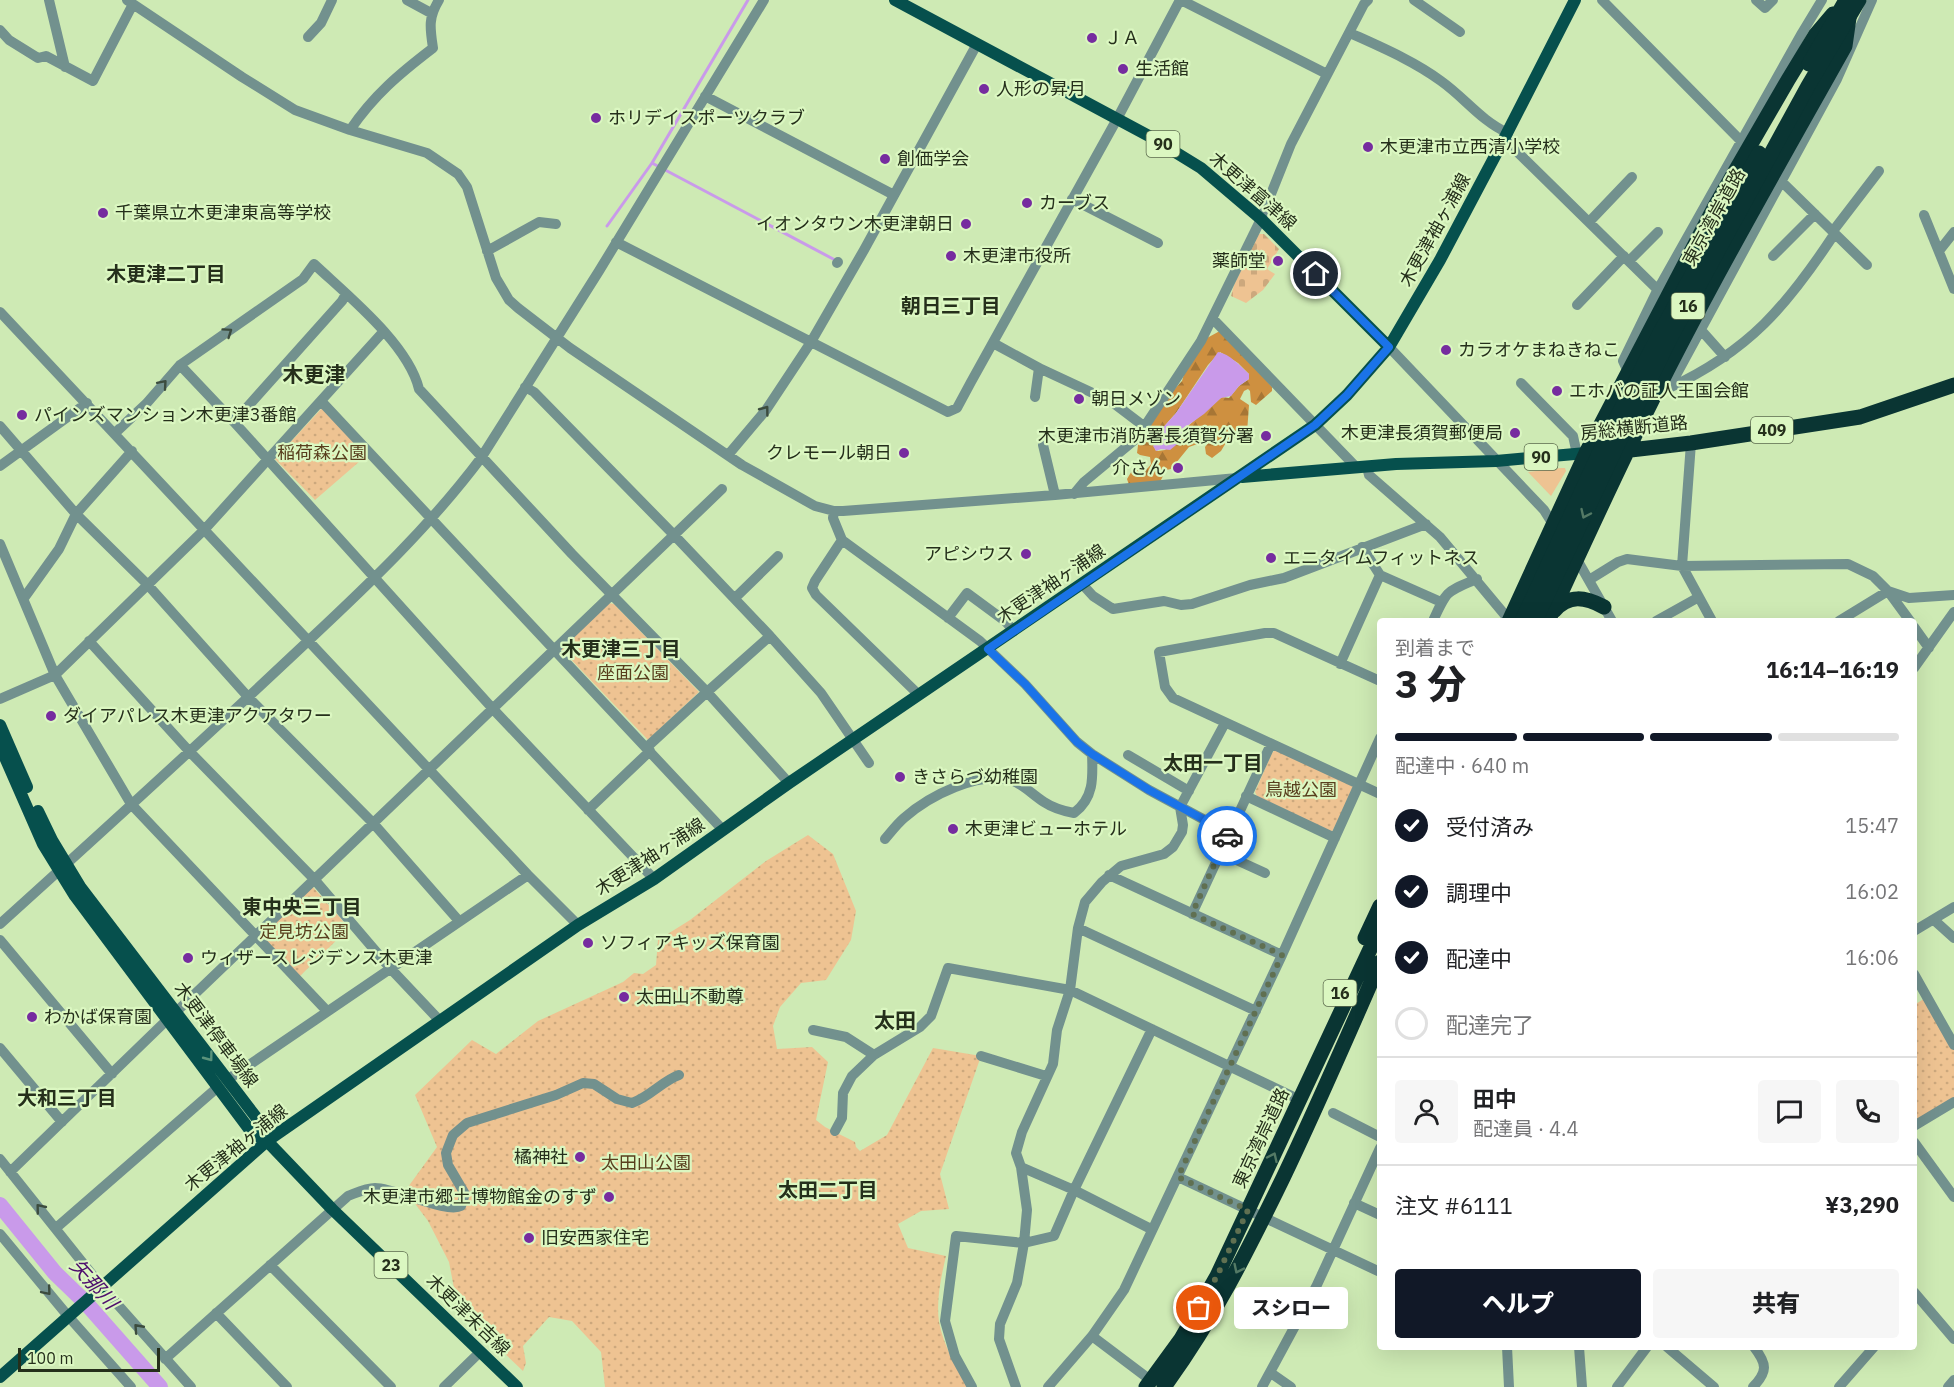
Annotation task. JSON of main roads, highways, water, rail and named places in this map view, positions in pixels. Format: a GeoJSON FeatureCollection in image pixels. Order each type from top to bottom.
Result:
{"type":"FeatureCollection","features":[{"type":"Feature","properties":{"kind":"highway","name":"16"},"geometry":{"type":"LineString","coordinates":[[1511,618],[1554,526],[1581,453],[1628,372],[1715,206],[1760,128],[1816,34],[1845,0]]}},
{"type":"Feature","properties":{"kind":"highway","name":"東京湾岸道路"},"geometry":{"type":"LineString","coordinates":[[1523,618],[1603,445],[1661,332],[1845,0]]}},
{"type":"Feature","properties":{"kind":"highway","name":"東京湾岸道路"},"geometry":{"type":"LineString","coordinates":[[1536,618],[1672,335],[1808,86],[1859,0]]}},
{"type":"Feature","properties":{"kind":"highway","name":"16"},"geometry":{"type":"LineString","coordinates":[[1550,617],[1627,451],[1664,389],[1745,224],[1845,46],[1849,18]]}},
{"type":"Feature","properties":{"kind":"highway","name":"房総横断道路"},"geometry":{"type":"LineString","coordinates":[[1581,453],[1627,451],[1691,443],[1860,417],[1954,385]]}},
{"type":"Feature","properties":{"kind":"highway"},"geometry":{"type":"LineString","coordinates":[[1550,617],[1566,600],[1574,598],[1593,601],[1604,607]]}},
{"type":"Feature","properties":{"kind":"highway","name":"16"},"geometry":{"type":"LineString","coordinates":[[1308,1082],[1328,1018],[1377,912]]}},
{"type":"Feature","properties":{"kind":"highway","name":"東京湾岸道路"},"geometry":{"type":"LineString","coordinates":[[1142,1384],[1181,1339],[1217,1276],[1377,934]]}},
{"type":"Feature","properties":{"kind":"highway","name":"東京湾岸道路"},"geometry":{"type":"LineString","coordinates":[[1164,1387],[1194,1346],[1221,1301],[1264,1217],[1317,1105],[1377,969]]}},
{"type":"Feature","properties":{"kind":"highway","name":"16"},"geometry":{"type":"LineString","coordinates":[[1317,1105],[1348,1053],[1377,991]]}},
{"type":"Feature","properties":{"kind":"main road","name":"木更津富津線"},"geometry":{"type":"LineString","coordinates":[[895,0],[1117,119],[1201,168],[1261,219],[1389,347]]}},
{"type":"Feature","properties":{"kind":"main road","name":"木更津袖ヶ浦線"},"geometry":{"type":"LineString","coordinates":[[1389,347],[1440,260],[1575,0]]}},
{"type":"Feature","properties":{"kind":"main road"},"geometry":{"type":"LineString","coordinates":[[1240,477],[1315,425],[1347,395],[1389,347]]}},
{"type":"Feature","properties":{"kind":"main road","name":"房総横断道路"},"geometry":{"type":"LineString","coordinates":[[1240,477],[1362,467],[1496,461],[1581,453]]}},
{"type":"Feature","properties":{"kind":"main road","name":"木更津袖ヶ浦線"},"geometry":{"type":"LineString","coordinates":[[0,1377],[267,1141],[578,925],[654,879],[789,783],[1240,477]]}},
{"type":"Feature","properties":{"kind":"main road","name":"木更津停車場線"},"geometry":{"type":"LineString","coordinates":[[0,725],[75,896],[172,1016],[222,1083],[252,1133],[267,1141]]}},
{"type":"Feature","properties":{"kind":"main road","name":"木更津停車場線"},"geometry":{"type":"LineString","coordinates":[[0,746],[43,844],[63,867]]}},
{"type":"Feature","properties":{"kind":"main road","name":"木更津末吉線"},"geometry":{"type":"LineString","coordinates":[[267,1141],[332,1209],[517,1387]]}},
{"type":"Feature","properties":{"kind":"waterway"},"geometry":{"type":"LineString","coordinates":[[607,226],[652,163],[748,0]]}},
{"type":"Feature","properties":{"kind":"waterway"},"geometry":{"type":"LineString","coordinates":[[652,163],[835,260]]}},
{"type":"Feature","properties":{"kind":"waterway","name":"矢那川"},"geometry":{"type":"LineString","coordinates":[[0,1205],[55,1273],[86,1303],[160,1387]]}},
{"type":"Feature","properties":{"kind":"place","name":"ＪＡ"},"geometry":{"type":"Point","coordinates":[1092,38]}},
{"type":"Feature","properties":{"kind":"place","name":"生活館"},"geometry":{"type":"Point","coordinates":[1123,69]}},
{"type":"Feature","properties":{"kind":"place","name":"人形の昇月"},"geometry":{"type":"Point","coordinates":[984,89]}},
{"type":"Feature","properties":{"kind":"place","name":"ホリデイスポーツクラブ"},"geometry":{"type":"Point","coordinates":[596,118]}},
{"type":"Feature","properties":{"kind":"place","name":"木更津市立西清小学校"},"geometry":{"type":"Point","coordinates":[1368,147]}},
{"type":"Feature","properties":{"kind":"place","name":"創価学会"},"geometry":{"type":"Point","coordinates":[885,159]}},
{"type":"Feature","properties":{"kind":"place","name":"カーブス"},"geometry":{"type":"Point","coordinates":[1027,203]}},
{"type":"Feature","properties":{"kind":"place","name":"千葉県立木更津東高等学校"},"geometry":{"type":"Point","coordinates":[103,213]}},
{"type":"Feature","properties":{"kind":"place","name":"イオンタウン木更津朝日"},"geometry":{"type":"Point","coordinates":[966,224]}},
{"type":"Feature","properties":{"kind":"place","name":"木更津市役所"},"geometry":{"type":"Point","coordinates":[951,256]}},
{"type":"Feature","properties":{"kind":"place","name":"薬師堂"},"geometry":{"type":"Point","coordinates":[1278,261]}},
{"type":"Feature","properties":{"kind":"place","name":"カラオケまねきねこ"},"geometry":{"type":"Point","coordinates":[1446,350]}},
{"type":"Feature","properties":{"kind":"place","name":"エホバの証人王国会館"},"geometry":{"type":"Point","coordinates":[1557,391]}},
{"type":"Feature","properties":{"kind":"place","name":"朝日メゾン"},"geometry":{"type":"Point","coordinates":[1079,399]}},
{"type":"Feature","properties":{"kind":"place","name":"パインズマンション木更津3番館"},"geometry":{"type":"Point","coordinates":[22,415]}},
{"type":"Feature","properties":{"kind":"place","name":"木更津長須賀郵便局"},"geometry":{"type":"Point","coordinates":[1515,433]}},
{"type":"Feature","properties":{"kind":"place","name":"木更津市消防署長須賀分署"},"geometry":{"type":"Point","coordinates":[1266,436]}},
{"type":"Feature","properties":{"kind":"place","name":"クレモール朝日"},"geometry":{"type":"Point","coordinates":[904,453]}},
{"type":"Feature","properties":{"kind":"place","name":"介さん"},"geometry":{"type":"Point","coordinates":[1178,468]}},
{"type":"Feature","properties":{"kind":"place","name":"アピシウス"},"geometry":{"type":"Point","coordinates":[1026,554]}},
{"type":"Feature","properties":{"kind":"place","name":"エニタイムフィットネス"},"geometry":{"type":"Point","coordinates":[1271,558]}},
{"type":"Feature","properties":{"kind":"place","name":"ダイアパレス木更津アクアタワー"},"geometry":{"type":"Point","coordinates":[51,716]}},
{"type":"Feature","properties":{"kind":"place","name":"きさらづ幼稚園"},"geometry":{"type":"Point","coordinates":[900,777]}},
{"type":"Feature","properties":{"kind":"place","name":"木更津ビューホテル"},"geometry":{"type":"Point","coordinates":[953,829]}},
{"type":"Feature","properties":{"kind":"place","name":"ソフィアキッズ保育園"},"geometry":{"type":"Point","coordinates":[588,943]}},
{"type":"Feature","properties":{"kind":"place","name":"ウィザースレジデンス木更津"},"geometry":{"type":"Point","coordinates":[188,958]}},
{"type":"Feature","properties":{"kind":"place","name":"太田山不動尊"},"geometry":{"type":"Point","coordinates":[624,997]}},
{"type":"Feature","properties":{"kind":"place","name":"わかば保育園"},"geometry":{"type":"Point","coordinates":[32,1017]}},
{"type":"Feature","properties":{"kind":"place","name":"橘神社"},"geometry":{"type":"Point","coordinates":[580,1157]}},
{"type":"Feature","properties":{"kind":"place","name":"木更津市郷土博物館金のすず"},"geometry":{"type":"Point","coordinates":[609,1197]}},
{"type":"Feature","properties":{"kind":"place","name":"旧安西家住宅"},"geometry":{"type":"Point","coordinates":[529,1238]}},
{"type":"Feature","properties":{"kind":"place","name":"スシロー"},"geometry":{"type":"Point","coordinates":[1199,1308]}},
{"type":"Feature","properties":{"kind":"district","name":"木更津二丁目"},"geometry":{"type":"Point","coordinates":[166,274]}},
{"type":"Feature","properties":{"kind":"district","name":"朝日三丁目"},"geometry":{"type":"Point","coordinates":[951,306]}},
{"type":"Feature","properties":{"kind":"district","name":"木更津"},"geometry":{"type":"Point","coordinates":[314,375]}},
{"type":"Feature","properties":{"kind":"district","name":"木更津三丁目"},"geometry":{"type":"Point","coordinates":[621,649]}},
{"type":"Feature","properties":{"kind":"district","name":"太田一丁目"},"geometry":{"type":"Point","coordinates":[1213,763]}},
{"type":"Feature","properties":{"kind":"district","name":"東中央三丁目"},"geometry":{"type":"Point","coordinates":[302,907]}},
{"type":"Feature","properties":{"kind":"district","name":"太田"},"geometry":{"type":"Point","coordinates":[895,1021]}},
{"type":"Feature","properties":{"kind":"district","name":"大和三丁目"},"geometry":{"type":"Point","coordinates":[67,1098]}},
{"type":"Feature","properties":{"kind":"district","name":"太田二丁目"},"geometry":{"type":"Point","coordinates":[828,1190]}},
{"type":"Feature","properties":{"kind":"park label","name":"稲荷森公園"},"geometry":{"type":"Point","coordinates":[322,453]}},
{"type":"Feature","properties":{"kind":"park label","name":"座面公園"},"geometry":{"type":"Point","coordinates":[633,673]}},
{"type":"Feature","properties":{"kind":"park label","name":"鳥越公園"},"geometry":{"type":"Point","coordinates":[1301,790]}},
{"type":"Feature","properties":{"kind":"park label","name":"定見坊公園"},"geometry":{"type":"Point","coordinates":[304,932]}},
{"type":"Feature","properties":{"kind":"park label","name":"太田山公園"},"geometry":{"type":"Point","coordinates":[646,1163]}}]}
